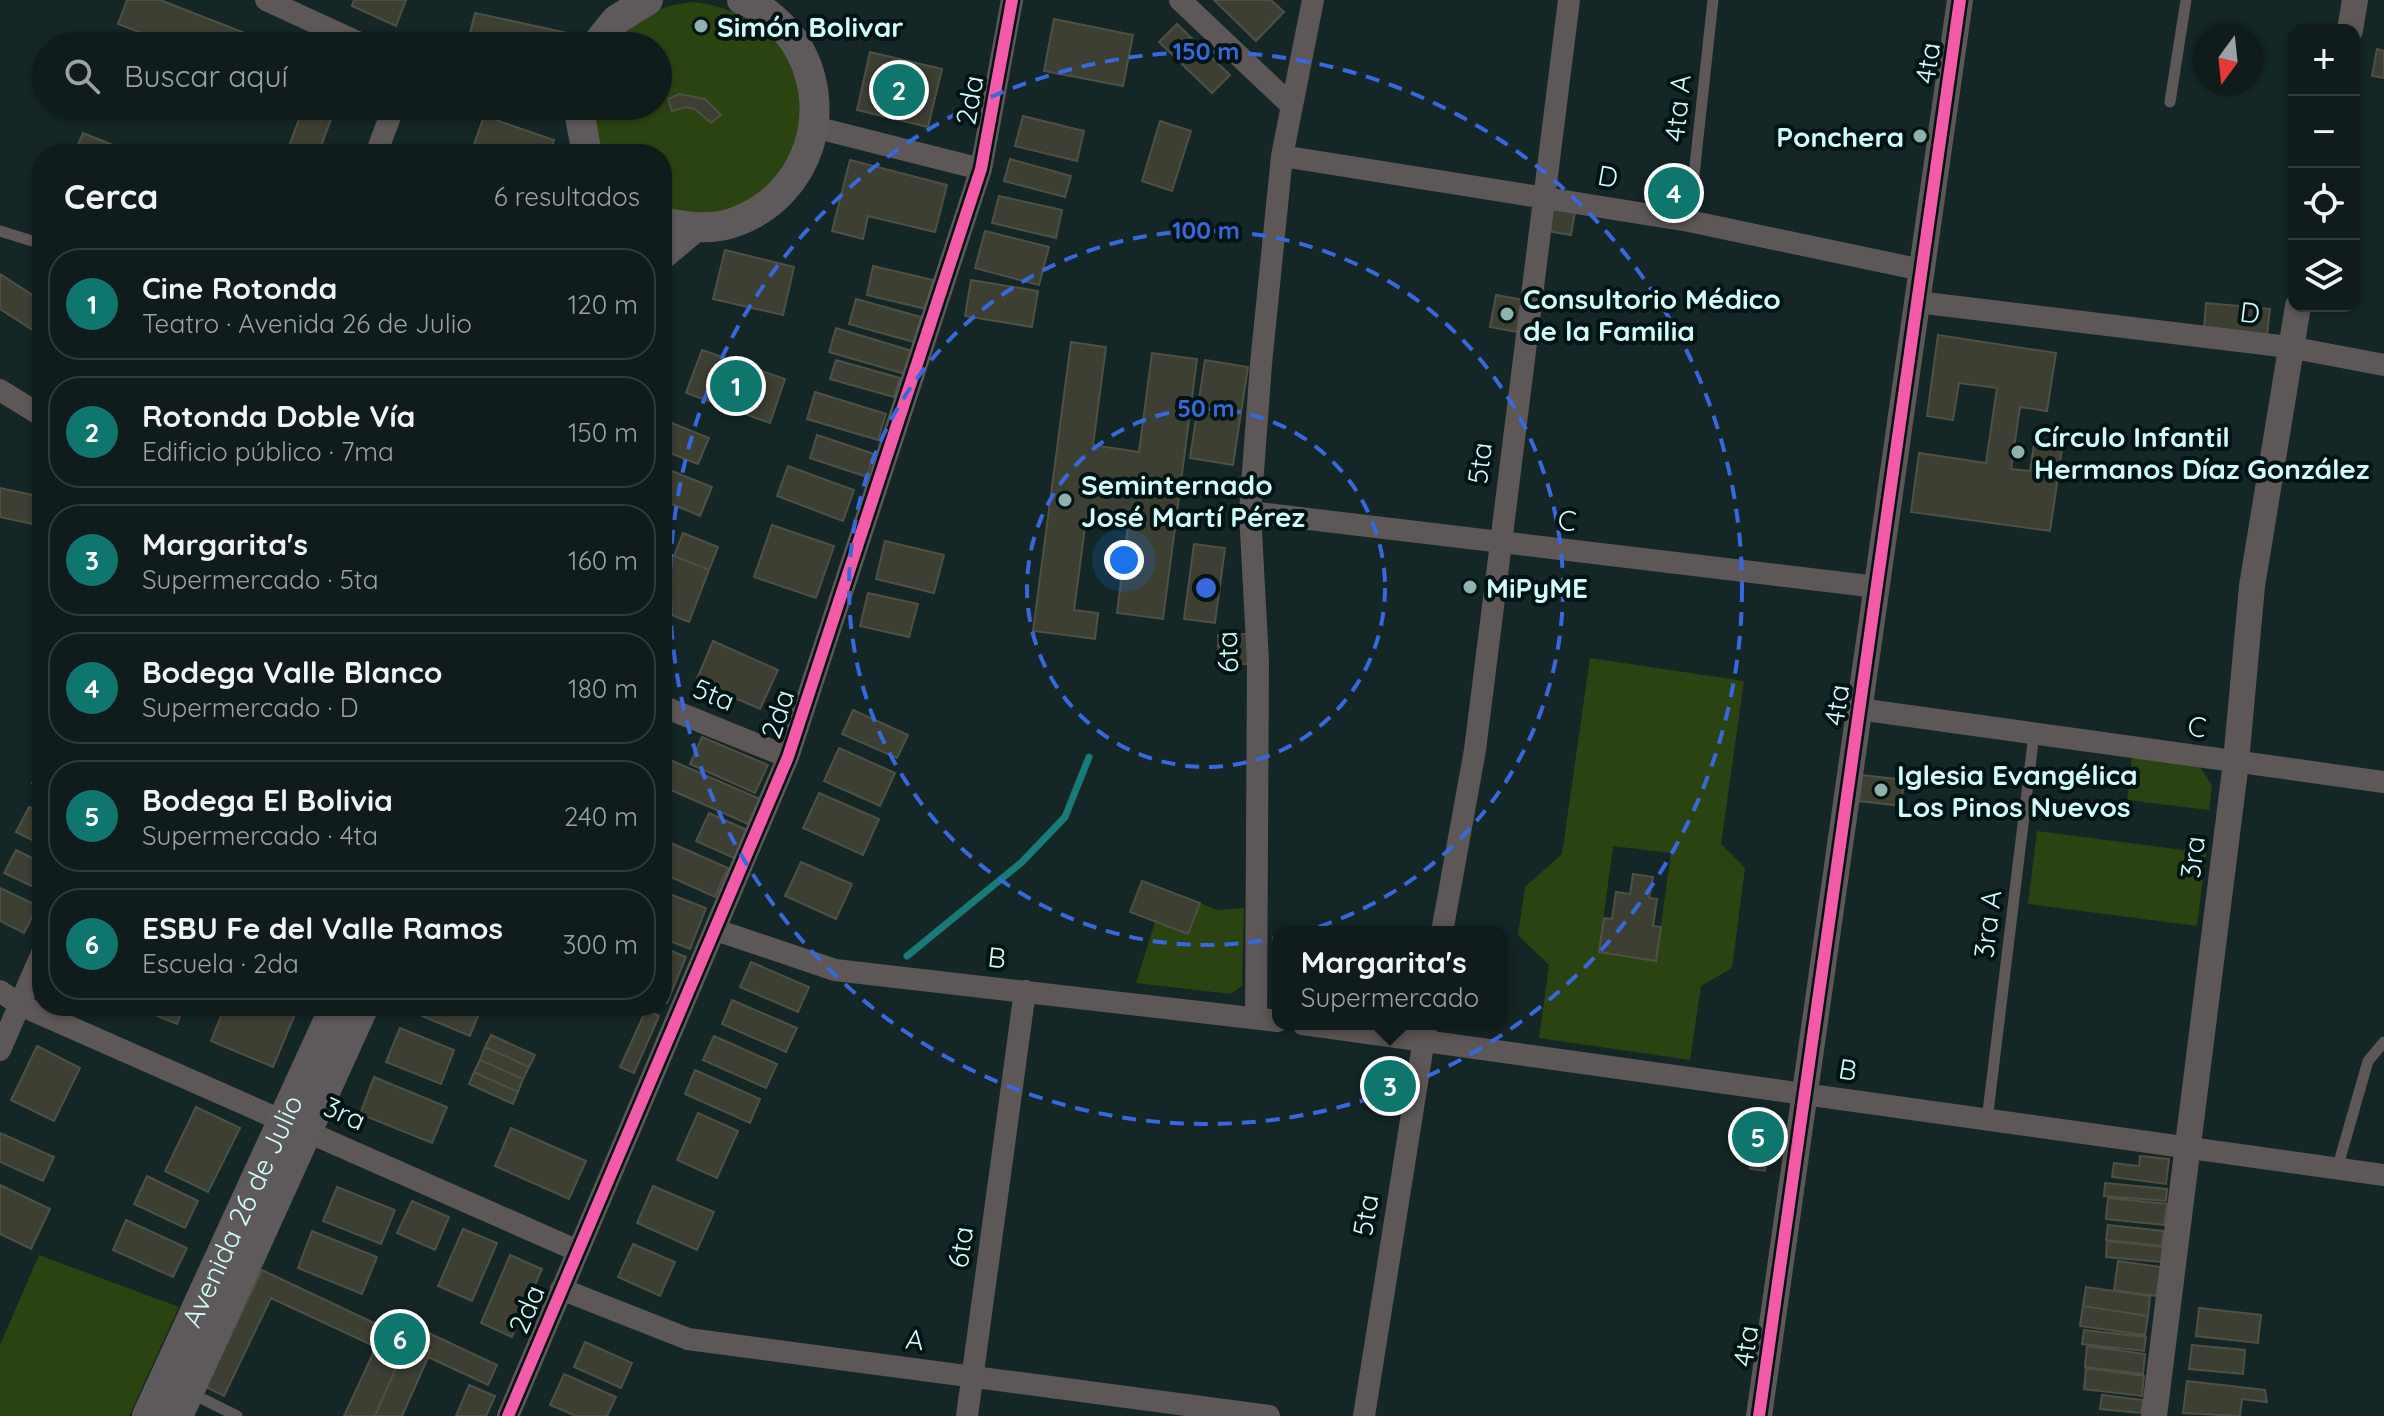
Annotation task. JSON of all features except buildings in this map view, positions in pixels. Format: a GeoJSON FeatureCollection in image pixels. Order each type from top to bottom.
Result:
{"type":"FeatureCollection","features":[{"type":"Feature","properties":{"kind":"main road"},"geometry":{"type":"LineString","coordinates":[[606,32],[616,20],[648,0]]}},
{"type":"Feature","properties":{"kind":"main road"},"geometry":{"type":"LineString","coordinates":[[672,224],[694,228],[734,223],[769,204],[797,175],[813,139],[816,99],[806,60],[784,27],[748,1]]}},
{"type":"Feature","properties":{"kind":"main road"},"geometry":{"type":"LineString","coordinates":[[581,120],[585,144]]}},
{"type":"Feature","properties":{"kind":"main road"},"geometry":{"type":"LineString","coordinates":[[672,247],[694,228]]}},
{"type":"Feature","properties":{"kind":"main road","name":"Avenida 26 de Julio"},"geometry":{"type":"LineString","coordinates":[[183,1404],[296,1126],[332,1016]]}},
{"type":"Feature","properties":{"kind":"main road","name":"Avenida 26 de Julio"},"geometry":{"type":"LineString","coordinates":[[147,1416],[296,1126],[358,1016]]}},
{"type":"Feature","properties":{"kind":"street"},"geometry":{"type":"LineString","coordinates":[[266,0],[336,32]]}},
{"type":"Feature","properties":{"kind":"street","name":"2da"},"geometry":{"type":"LineString","coordinates":[[508,1416],[788,757],[981,169],[1012,0]]}},
{"type":"Feature","properties":{"kind":"street"},"geometry":{"type":"LineString","coordinates":[[1180,0],[1292,106]]}},
{"type":"Feature","properties":{"kind":"street","name":"6ta"},"geometry":{"type":"LineString","coordinates":[[1267,1020],[1258,662],[1250,512],[1282,156],[1313,0]]}},
{"type":"Feature","properties":{"kind":"street","name":"5ta"},"geometry":{"type":"LineString","coordinates":[[1443,926],[1475,750],[1569,0]]}},
{"type":"Feature","properties":{"kind":"street","name":"4ta"},"geometry":{"type":"LineString","coordinates":[[1759,1416],[1960,0]]}},
{"type":"Feature","properties":{"kind":"street"},"geometry":{"type":"LineString","coordinates":[[2351,24],[2355,0]]}},
{"type":"Feature","properties":{"kind":"street"},"geometry":{"type":"LineString","coordinates":[[380,144],[389,120]]}},
{"type":"Feature","properties":{"kind":"street"},"geometry":{"type":"LineString","coordinates":[[814,127],[981,169]]}},
{"type":"Feature","properties":{"kind":"street","name":"D"},"geometry":{"type":"LineString","coordinates":[[1282,156],[1689,221],[1922,270]]}},
{"type":"Feature","properties":{"kind":"street","name":"D"},"geometry":{"type":"LineString","coordinates":[[1917,302],[2289,347],[2384,365]]}},
{"type":"Feature","properties":{"kind":"street","name":"3ra"},"geometry":{"type":"LineString","coordinates":[[2154,1416],[2236,762],[2252,586],[2297,312]]}},
{"type":"Feature","properties":{"kind":"street"},"geometry":{"type":"LineString","coordinates":[[0,390],[32,410]]}},
{"type":"Feature","properties":{"kind":"street","name":"C"},"geometry":{"type":"LineString","coordinates":[[1250,512],[1877,587]]}},
{"type":"Feature","properties":{"kind":"street","name":"C"},"geometry":{"type":"LineString","coordinates":[[1859,709],[2384,782]]}},
{"type":"Feature","properties":{"kind":"street","name":"5ta"},"geometry":{"type":"LineString","coordinates":[[672,710],[788,757]]}},
{"type":"Feature","properties":{"kind":"street","name":"B"},"geometry":{"type":"LineString","coordinates":[[716,930],[835,970],[1267,1020]]}},
{"type":"Feature","properties":{"kind":"street"},"geometry":{"type":"LineString","coordinates":[[0,1050],[32,977]]}},
{"type":"Feature","properties":{"kind":"street","name":"3ra"},"geometry":{"type":"LineString","coordinates":[[0,991],[32,1010]]}},
{"type":"Feature","properties":{"kind":"street","name":"6ta"},"geometry":{"type":"LineString","coordinates":[[967,1416],[1025,991]]}},
{"type":"Feature","properties":{"kind":"street","name":"3ra"},"geometry":{"type":"LineString","coordinates":[[45,1016],[578,1251]]}},
{"type":"Feature","properties":{"kind":"street","name":"5ta"},"geometry":{"type":"LineString","coordinates":[[1364,1416],[1425,1031]]}},
{"type":"Feature","properties":{"kind":"street","name":"B"},"geometry":{"type":"LineString","coordinates":[[1425,1031],[1805,1093],[2384,1175]]}},
{"type":"Feature","properties":{"kind":"street","name":"A"},"geometry":{"type":"LineString","coordinates":[[561,1289],[688,1339],[1269,1416]]}},
{"type":"Feature","properties":{"kind":"lane","name":"4ta A"},"geometry":{"type":"LineString","coordinates":[[1689,221],[1713,0]]}},
{"type":"Feature","properties":{"kind":"lane"},"geometry":{"type":"LineString","coordinates":[[2170,102],[2186,0]]}},
{"type":"Feature","properties":{"kind":"lane"},"geometry":{"type":"LineString","coordinates":[[0,231],[32,241]]}},
{"type":"Feature","properties":{"kind":"lane","name":"3ra A"},"geometry":{"type":"LineString","coordinates":[[1987,1120],[2034,734]]}},
{"type":"Feature","properties":{"kind":"lane"},"geometry":{"type":"LineString","coordinates":[[2337,1169],[2368,1061],[2384,1042]]}},
{"type":"Feature","properties":{"kind":"lane"},"geometry":{"type":"LineString","coordinates":[[183,1404],[237,1416]]}},
{"type":"Feature","properties":{"kind":"green space"},"geometry":{"type":"Polygon","coordinates":[[[693,2],[727,10],[755,24],[778,44],[793,68],[801,96],[801,125],[790,155],[770,184],[736,209],[705,216],[672,214],[672,144],[594,144],[589,120],[672,120],[672,32],[622,32],[645,16],[666,7],[693,2]]]}},
{"type":"Feature","properties":{"kind":"green space"},"geometry":{"type":"Polygon","coordinates":[[[1590,658],[1744,681],[1721,844],[1745,868],[1732,968],[1701,986],[1690,1060],[1539,1038],[1549,965],[1518,935],[1525,887],[1562,854],[1590,658]],[[1613,846],[1599,952],[1656,961],[1671,853],[1613,846]]]}},
{"type":"Feature","properties":{"kind":"green space"},"geometry":{"type":"Polygon","coordinates":[[[2132,756],[2198,764],[2212,785],[2209,810],[2127,800],[2132,756]]]}},
{"type":"Feature","properties":{"kind":"green space"},"geometry":{"type":"Polygon","coordinates":[[[2037,831],[2206,853],[2197,926],[2028,904],[2037,831]]]}},
{"type":"Feature","properties":{"kind":"green space"},"geometry":{"type":"Polygon","coordinates":[[[1200,903],[1217,910],[1244,908],[1242,986],[1231,994],[1136,983],[1155,922],[1188,934],[1200,903]]]}},
{"type":"Feature","properties":{"kind":"green space"},"geometry":{"type":"Polygon","coordinates":[[[39,1255],[179,1307],[129,1416],[0,1416],[0,1345],[39,1255]]]}},
{"type":"Feature","properties":{"kind":"waterway"},"geometry":{"type":"LineString","coordinates":[[907,956],[1022,862],[1065,817],[1089,757]]}},
{"type":"Feature","properties":{"kind":"cycle path"},"geometry":{"type":"LineString","coordinates":[[508,1416],[788,757],[981,169],[1012,0]]}},
{"type":"Feature","properties":{"kind":"cycle path"},"geometry":{"type":"LineString","coordinates":[[1759,1416],[1960,0]]}},
{"type":"Feature","properties":{"kind":"place","name":"Simón Bolivar"},"geometry":{"type":"Point","coordinates":[701,26]}},
{"type":"Feature","properties":{"kind":"place","name":"Rotonda Doble Vía"},"geometry":{"type":"Point","coordinates":[899,90]}},
{"type":"Feature","properties":{"kind":"place","name":"Ponchera"},"geometry":{"type":"Point","coordinates":[1920,136]}},
{"type":"Feature","properties":{"kind":"place","name":"Bodega Valle Blanco"},"geometry":{"type":"Point","coordinates":[1674,193]}},
{"type":"Feature","properties":{"kind":"place","name":"Consultorio Médico de la Familia"},"geometry":{"type":"Point","coordinates":[1507,314]}},
{"type":"Feature","properties":{"kind":"place","name":"Cine Rotonda"},"geometry":{"type":"Point","coordinates":[736,386]}},
{"type":"Feature","properties":{"kind":"place","name":"Círculo Infantil Hermanos Díaz González"},"geometry":{"type":"Point","coordinates":[2018,452]}},
{"type":"Feature","properties":{"kind":"place","name":"Seminternado José Martí Pérez"},"geometry":{"type":"Point","coordinates":[1065,500]}},
{"type":"Feature","properties":{"kind":"place","name":"MiPyME"},"geometry":{"type":"Point","coordinates":[1470,587]}},
{"type":"Feature","properties":{"kind":"place","name":"Iglesia Evangélica Los Pinos Nuevos"},"geometry":{"type":"Point","coordinates":[1881,790]}},
{"type":"Feature","properties":{"kind":"place","name":"Margarita's"},"geometry":{"type":"Point","coordinates":[1390,1086]}},
{"type":"Feature","properties":{"kind":"place","name":"Bodega El Bolivia"},"geometry":{"type":"Point","coordinates":[1758,1137]}},
{"type":"Feature","properties":{"kind":"place","name":"ESBU Fe del Valle Ramos"},"geometry":{"type":"Point","coordinates":[400,1339]}}]}
